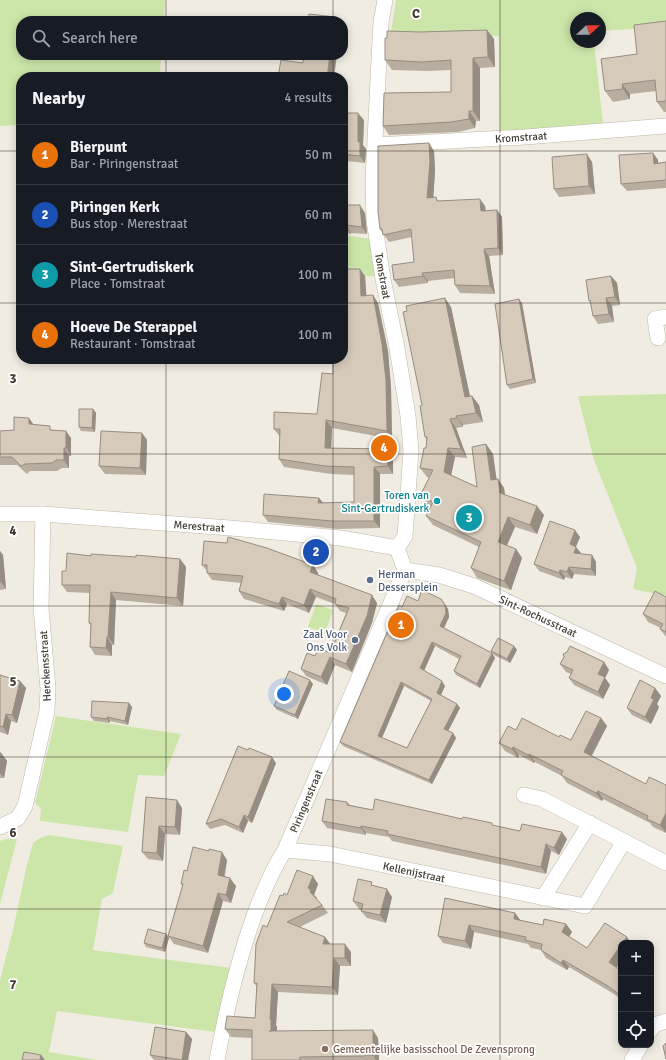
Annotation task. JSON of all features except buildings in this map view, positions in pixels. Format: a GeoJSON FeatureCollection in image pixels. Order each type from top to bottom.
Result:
{"type":"FeatureCollection","features":[{"type":"Feature","properties":{"kind":"street","name":"Tomstraat"},"geometry":{"type":"LineString","coordinates":[[385,0],[380,36],[376,145],[373,181],[374,220],[383,279],[397,348],[408,416],[411,451],[406,536],[397,548]]}},
{"type":"Feature","properties":{"kind":"street","name":"Kromstraat"},"geometry":{"type":"LineString","coordinates":[[376,145],[511,138],[666,126]]}},
{"type":"Feature","properties":{"kind":"street"},"geometry":{"type":"LineString","coordinates":[[658,338],[656,319],[666,317]]}},
{"type":"Feature","properties":{"kind":"street","name":"Merestraat"},"geometry":{"type":"LineString","coordinates":[[0,514],[43,514],[341,538],[397,548]]}},
{"type":"Feature","properties":{"kind":"street","name":"Herckensstraat"},"geometry":{"type":"LineString","coordinates":[[0,827],[18,818],[25,806],[47,711],[48,689],[41,608],[43,514]]}},
{"type":"Feature","properties":{"kind":"street"},"geometry":{"type":"LineString","coordinates":[[397,548],[405,570]]}},
{"type":"Feature","properties":{"kind":"street","name":"Sint-Rochusstraat"},"geometry":{"type":"LineString","coordinates":[[405,570],[439,575],[474,586],[666,676]]}},
{"type":"Feature","properties":{"kind":"street","name":"Piringenstraat"},"geometry":{"type":"LineString","coordinates":[[217,1060],[237,970],[244,944],[255,914],[274,867],[284,850],[405,570]]}},
{"type":"Feature","properties":{"kind":"street"},"geometry":{"type":"LineString","coordinates":[[524,795],[542,799],[666,863]]}},
{"type":"Feature","properties":{"kind":"street"},"geometry":{"type":"LineString","coordinates":[[543,898],[590,823]]}},
{"type":"Feature","properties":{"kind":"street","name":"Kellenijstraat"},"geometry":{"type":"LineString","coordinates":[[284,850],[330,854],[585,906],[624,841]]}},
{"type":"Feature","properties":{"kind":"street"},"geometry":{"type":"LineString","coordinates":[[654,1025],[666,1021]]}},
{"type":"Feature","properties":{"kind":"street"},"geometry":{"type":"LineString","coordinates":[[632,1060],[639,1048]]}},
{"type":"Feature","properties":{"kind":"green space"},"geometry":{"type":"Polygon","coordinates":[[[0,0],[165,0],[164,16],[16,16],[16,60],[161,60],[160,72],[16,72],[16,125],[0,126],[0,0]]]}},
{"type":"Feature","properties":{"kind":"green space"},"geometry":{"type":"Polygon","coordinates":[[[396,0],[666,0],[666,27],[606,31],[606,12],[570,12],[570,48],[595,48],[603,124],[500,133],[499,36],[390,38],[396,0]]]}},
{"type":"Feature","properties":{"kind":"green space"},"geometry":{"type":"Polygon","coordinates":[[[348,236],[371,239],[377,276],[348,277],[348,236]]]}},
{"type":"Feature","properties":{"kind":"green space"},"geometry":{"type":"Polygon","coordinates":[[[666,394],[666,596],[633,589],[637,568],[594,460],[578,396],[666,394]]]}},
{"type":"Feature","properties":{"kind":"green space"},"geometry":{"type":"Polygon","coordinates":[[[316,604],[333,610],[325,633],[308,627],[316,604]]]}},
{"type":"Feature","properties":{"kind":"green space"},"geometry":{"type":"Polygon","coordinates":[[[56,716],[181,734],[164,776],[138,775],[128,832],[40,821],[41,808],[35,803],[56,716]]]}},
{"type":"Feature","properties":{"kind":"green space"},"geometry":{"type":"Polygon","coordinates":[[[49,835],[123,846],[113,893],[102,899],[93,950],[232,968],[215,1032],[57,1011],[49,1052],[97,1060],[0,1060],[0,980],[33,843],[40,838],[49,835]]]}},
{"type":"Feature","properties":{"kind":"green space"},"geometry":{"type":"Polygon","coordinates":[[[6,839],[17,839],[0,904],[0,841],[6,839]]]}},
{"type":"Feature","properties":{"kind":"place","name":"Hoeve De Sterappel"},"geometry":{"type":"Point","coordinates":[384,448]}},
{"type":"Feature","properties":{"kind":"place","name":"Toren van Sint-Gertrudiskerk"},"geometry":{"type":"Point","coordinates":[437,501]}},
{"type":"Feature","properties":{"kind":"place","name":"Sint-Gertrudiskerk"},"geometry":{"type":"Point","coordinates":[469,518]}},
{"type":"Feature","properties":{"kind":"place","name":"Piringen Kerk"},"geometry":{"type":"Point","coordinates":[316,552]}},
{"type":"Feature","properties":{"kind":"place","name":"Herman Dessersplein"},"geometry":{"type":"Point","coordinates":[370,580]}},
{"type":"Feature","properties":{"kind":"place","name":"Bierpunt"},"geometry":{"type":"Point","coordinates":[401,625]}},
{"type":"Feature","properties":{"kind":"place","name":"Zaal Voor Ons Volk"},"geometry":{"type":"Point","coordinates":[355,640]}},
{"type":"Feature","properties":{"kind":"place","name":"Gemeentelijke basisschool De Zevensprong"},"geometry":{"type":"Point","coordinates":[325,1049]}}]}
